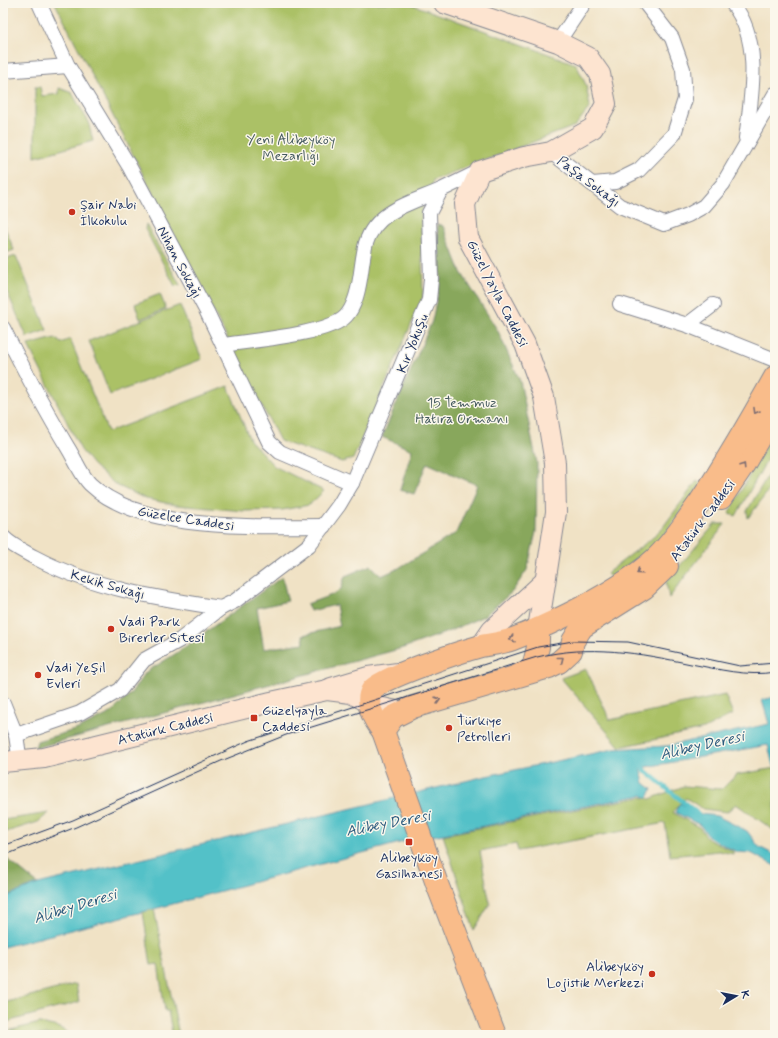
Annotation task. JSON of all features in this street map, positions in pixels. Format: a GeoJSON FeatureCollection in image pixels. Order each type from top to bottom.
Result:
{"type":"FeatureCollection","features":[{"type":"Feature","properties":{"kind":"main road"},"geometry":{"type":"LineString","coordinates":[[444,3],[558,42],[588,57],[600,74],[606,104],[593,128],[551,152],[524,157],[480,171]]}},
{"type":"Feature","properties":{"kind":"main road","name":"Güzel Yayla Caddesi"},"geometry":{"type":"LineString","coordinates":[[480,171],[465,204],[468,238],[525,344],[544,397],[555,463],[556,512],[538,629]]}},
{"type":"Feature","properties":{"kind":"main road","name":"Atatürk Caddesi"},"geometry":{"type":"LineString","coordinates":[[370,702],[370,694],[378,683],[404,672],[481,646],[512,639],[538,629],[612,591],[642,570],[669,544],[727,462],[775,377]]}},
{"type":"Feature","properties":{"kind":"main road","name":"Atatürk Caddesi"},"geometry":{"type":"LineString","coordinates":[[383,731],[389,722],[401,712],[549,667],[559,662],[571,651],[574,641],[582,627],[644,588],[672,561],[705,520],[744,464],[775,410]]}},
{"type":"Feature","properties":{"kind":"main road"},"geometry":{"type":"LineString","coordinates":[[481,646],[492,630],[545,581]]}},
{"type":"Feature","properties":{"kind":"main road"},"geometry":{"type":"LineString","coordinates":[[512,678],[533,668],[538,647],[538,629]]}},
{"type":"Feature","properties":{"kind":"main road","name":"Atatürk Caddesi"},"geometry":{"type":"LineString","coordinates":[[11,762],[44,758],[271,702],[327,690],[368,677],[404,672]]}},
{"type":"Feature","properties":{"kind":"main road","name":"Atatürk Caddesi"},"geometry":{"type":"LineString","coordinates":[[327,690],[351,693],[378,707],[401,712]]}},
{"type":"Feature","properties":{"kind":"main road"},"geometry":{"type":"LineString","coordinates":[[370,702],[374,720],[383,731],[423,845],[495,1035]]}},
{"type":"Feature","properties":{"kind":"street","name":"Nihan Sokağı"},"geometry":{"type":"LineString","coordinates":[[39,3],[68,66],[129,166],[207,312],[269,442],[280,452],[352,484]]}},
{"type":"Feature","properties":{"kind":"street"},"geometry":{"type":"LineString","coordinates":[[558,42],[584,3]]}},
{"type":"Feature","properties":{"kind":"street"},"geometry":{"type":"LineString","coordinates":[[593,184],[615,182],[639,170],[674,134],[685,99],[683,69],[672,38],[645,3]]}},
{"type":"Feature","properties":{"kind":"street"},"geometry":{"type":"LineString","coordinates":[[732,3],[750,38],[752,63],[750,104],[745,145]]}},
{"type":"Feature","properties":{"kind":"street"},"geometry":{"type":"LineString","coordinates":[[3,71],[68,66]]}},
{"type":"Feature","properties":{"kind":"street","name":"Paşa Sokağı"},"geometry":{"type":"LineString","coordinates":[[551,152],[620,206],[664,224],[688,215],[704,206],[723,184],[775,94]]}},
{"type":"Feature","properties":{"kind":"street"},"geometry":{"type":"LineString","coordinates":[[223,345],[316,330],[332,325],[346,316],[357,296],[366,242],[377,224],[392,210],[441,190],[480,171]]}},
{"type":"Feature","properties":{"kind":"street","name":"Kır Yokuşu"},"geometry":{"type":"LineString","coordinates":[[16,735],[80,713],[120,690],[144,660],[180,640],[221,608],[234,601],[309,545],[324,526],[352,484],[430,300],[431,279],[429,213],[441,190]]}},
{"type":"Feature","properties":{"kind":"street"},"geometry":{"type":"LineString","coordinates":[[620,304],[687,325],[775,360]]}},
{"type":"Feature","properties":{"kind":"street"},"geometry":{"type":"LineString","coordinates":[[687,325],[713,305]]}},
{"type":"Feature","properties":{"kind":"street","name":"Güzelce Caddesi"},"geometry":{"type":"LineString","coordinates":[[3,328],[33,389],[81,469],[89,482],[104,495],[122,506],[141,512],[199,522],[240,527],[324,526]]}},
{"type":"Feature","properties":{"kind":"street","name":"Kekik Sokağı"},"geometry":{"type":"LineString","coordinates":[[3,537],[10,544],[78,578],[145,596],[221,608]]}},
{"type":"Feature","properties":{"kind":"street"},"geometry":{"type":"LineString","coordinates":[[3,703],[16,735],[11,762]]}},
{"type":"Feature","properties":{"kind":"green space","name":"Yeni Alibeyköy Mezarlığı"},"geometry":{"type":"Polygon","coordinates":[[[55,3],[408,3],[576,64],[586,85],[590,107],[575,126],[433,180],[421,213],[423,297],[353,459],[342,462],[280,441],[55,3]]]}},
{"type":"Feature","properties":{"kind":"green space"},"geometry":{"type":"Polygon","coordinates":[[[35,87],[40,87],[42,96],[59,94],[59,88],[72,93],[88,121],[93,141],[35,157],[35,87]]]}},
{"type":"Feature","properties":{"kind":"green space"},"geometry":{"type":"Polygon","coordinates":[[[3,223],[14,250],[3,254],[3,223]]]}},
{"type":"Feature","properties":{"kind":"green space"},"geometry":{"type":"Polygon","coordinates":[[[146,224],[180,285],[175,286],[145,229],[146,224]]]}},
{"type":"Feature","properties":{"kind":"green space","name":"15 Temmuz Hatıra Ormanı"},"geometry":{"type":"Polygon","coordinates":[[[437,224],[443,226],[461,272],[498,331],[520,381],[537,463],[536,532],[527,570],[512,592],[484,616],[445,633],[403,648],[35,748],[37,741],[78,729],[111,713],[130,694],[146,672],[175,654],[282,577],[288,601],[257,608],[264,649],[304,643],[303,635],[340,626],[336,605],[310,611],[307,604],[334,594],[341,589],[345,576],[371,565],[381,576],[397,569],[456,533],[477,485],[427,463],[414,494],[400,490],[412,450],[382,437],[432,321],[441,278],[437,224]]]}},
{"type":"Feature","properties":{"kind":"green space"},"geometry":{"type":"Polygon","coordinates":[[[16,256],[47,330],[27,337],[3,283],[3,260],[16,256]]]}},
{"type":"Feature","properties":{"kind":"green space"},"geometry":{"type":"Polygon","coordinates":[[[160,294],[166,309],[140,319],[135,304],[160,294]]]}},
{"type":"Feature","properties":{"kind":"green space"},"geometry":{"type":"Polygon","coordinates":[[[180,305],[202,359],[110,395],[89,341],[180,305]]]}},
{"type":"Feature","properties":{"kind":"green space"},"geometry":{"type":"Polygon","coordinates":[[[55,338],[61,343],[70,339],[108,432],[228,386],[250,440],[274,466],[324,491],[309,505],[282,510],[244,511],[176,505],[146,499],[116,485],[93,465],[81,450],[28,345],[55,338]]]}},
{"type":"Feature","properties":{"kind":"green space"},"geometry":{"type":"Polygon","coordinates":[[[775,428],[775,445],[736,516],[729,513],[775,428]]]}},
{"type":"Feature","properties":{"kind":"green space"},"geometry":{"type":"Polygon","coordinates":[[[775,463],[775,482],[748,518],[747,511],[775,463]]]}},
{"type":"Feature","properties":{"kind":"green space"},"geometry":{"type":"Polygon","coordinates":[[[697,481],[701,484],[656,546],[610,577],[607,573],[651,539],[663,527],[697,481]]]}},
{"type":"Feature","properties":{"kind":"green space"},"geometry":{"type":"Polygon","coordinates":[[[715,524],[725,524],[669,598],[666,582],[715,524]]]}},
{"type":"Feature","properties":{"kind":"green space"},"geometry":{"type":"Polygon","coordinates":[[[586,669],[610,720],[725,695],[733,714],[704,729],[620,747],[561,678],[586,669]]]}},
{"type":"Feature","properties":{"kind":"green space"},"geometry":{"type":"Polygon","coordinates":[[[775,768],[775,831],[736,804],[727,812],[703,809],[686,798],[672,812],[700,828],[709,840],[733,851],[733,854],[719,851],[670,856],[665,823],[518,851],[516,844],[480,851],[490,904],[474,930],[443,835],[641,797],[650,799],[684,786],[722,789],[736,775],[775,768]]]}},
{"type":"Feature","properties":{"kind":"green space"},"geometry":{"type":"Polygon","coordinates":[[[49,813],[38,822],[3,833],[3,820],[49,813]]]}},
{"type":"Feature","properties":{"kind":"green space"},"geometry":{"type":"Polygon","coordinates":[[[7,859],[38,884],[3,898],[3,861],[7,859]]]}},
{"type":"Feature","properties":{"kind":"green space"},"geometry":{"type":"Polygon","coordinates":[[[154,909],[179,1035],[157,1035],[172,1032],[168,1011],[165,1011],[158,964],[151,965],[143,912],[154,909]]]}},
{"type":"Feature","properties":{"kind":"green space"},"geometry":{"type":"Polygon","coordinates":[[[76,984],[79,1002],[3,1023],[3,1003],[76,984]]]}},
{"type":"Feature","properties":{"kind":"green space"},"geometry":{"type":"Polygon","coordinates":[[[40,1023],[58,1027],[72,1035],[3,1035],[3,1032],[40,1023]]]}},
{"type":"Feature","properties":{"kind":"water","name":"Alibey Deresi"},"geometry":{"type":"Polygon","coordinates":[[[775,697],[775,766],[773,766],[768,745],[640,768],[644,783],[652,789],[648,798],[642,795],[407,841],[154,909],[3,947],[3,898],[38,884],[486,776],[614,749],[667,746],[769,724],[762,700],[775,697]]]}},
{"type":"Feature","properties":{"kind":"water"},"geometry":{"type":"Polygon","coordinates":[[[680,803],[700,814],[717,816],[747,831],[759,847],[775,855],[775,866],[751,853],[737,852],[710,838],[700,825],[675,812],[680,803]]]}},
{"type":"Feature","properties":{"kind":"waterway"},"geometry":{"type":"LineString","coordinates":[[637,764],[698,814]]}},
{"type":"Feature","properties":{"kind":"tram line"},"geometry":{"type":"LineString","coordinates":[[3,846],[73,820],[248,741],[538,647],[573,641],[628,642],[740,666],[775,663]]}},
{"type":"Feature","properties":{"kind":"tram line"},"geometry":{"type":"LineString","coordinates":[[3,856],[76,827],[221,761],[286,735],[537,657],[576,651],[614,652],[652,656],[733,672],[754,674],[775,672]]}},
{"type":"Feature","properties":{"kind":"place","name":"Şair Nabi İlkokulu"},"geometry":{"type":"Point","coordinates":[72,212]}},
{"type":"Feature","properties":{"kind":"place","name":"Vadi Park Birerler Sitesi"},"geometry":{"type":"Point","coordinates":[111,629]}},
{"type":"Feature","properties":{"kind":"place","name":"Vadi Yeşil Evleri"},"geometry":{"type":"Point","coordinates":[38,675]}},
{"type":"Feature","properties":{"kind":"place","name":"Güzelyayla Caddesi"},"geometry":{"type":"Point","coordinates":[254,718]}},
{"type":"Feature","properties":{"kind":"place","name":"Türkiye Petrolleri"},"geometry":{"type":"Point","coordinates":[449,728]}},
{"type":"Feature","properties":{"kind":"place","name":"Alibeyköy Gasilhanesi"},"geometry":{"type":"Point","coordinates":[409,842]}},
{"type":"Feature","properties":{"kind":"place","name":"Alibeyköy Lojistik Merkezi"},"geometry":{"type":"Point","coordinates":[652,974]}}]}
